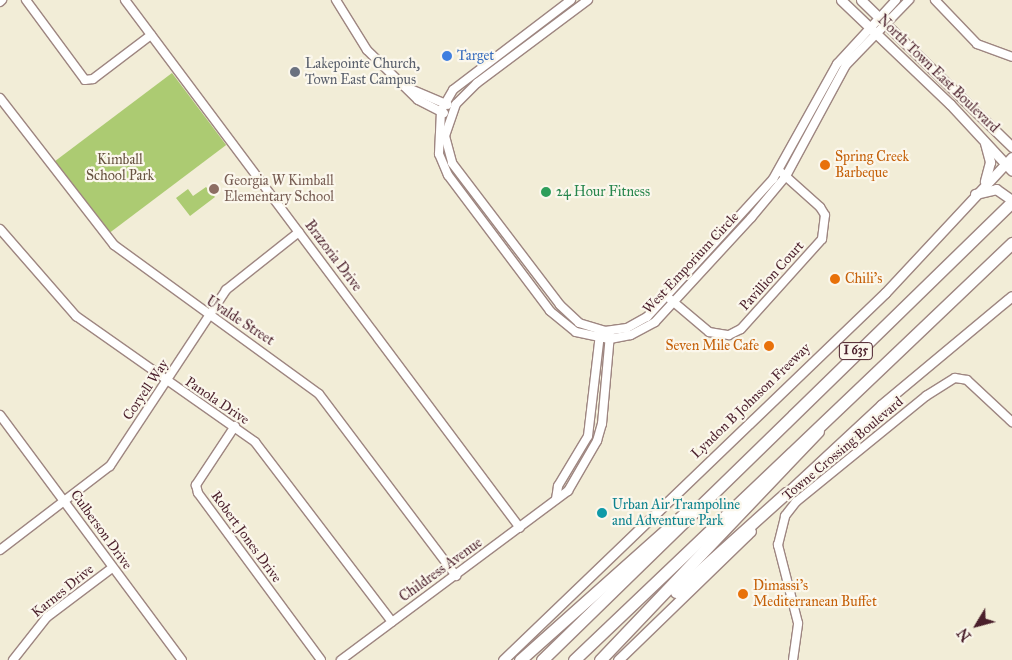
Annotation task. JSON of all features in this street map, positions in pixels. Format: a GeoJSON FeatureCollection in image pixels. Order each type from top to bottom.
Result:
{"type":"FeatureCollection","features":[{"type":"Feature","properties":{"kind":"highway","name":"I 635"},"geometry":{"type":"LineString","coordinates":[[542,660],[1012,201]]}},
{"type":"Feature","properties":{"kind":"highway","name":"I 635"},"geometry":{"type":"LineString","coordinates":[[574,660],[832,411],[1012,243]]}},
{"type":"Feature","properties":{"kind":"highway"},"geometry":{"type":"LineString","coordinates":[[600,660],[809,446],[832,411]]}},
{"type":"Feature","properties":{"kind":"highway"},"geometry":{"type":"LineString","coordinates":[[520,660],[651,540],[715,492]]}},
{"type":"Feature","properties":{"kind":"highway"},"geometry":{"type":"LineString","coordinates":[[642,619],[786,493]]}},
{"type":"Feature","properties":{"kind":"main road","name":"North Town East Boulevard"},"geometry":{"type":"LineString","coordinates":[[841,0],[1009,160],[1012,171]]}},
{"type":"Feature","properties":{"kind":"main road","name":"North Town East Boulevard"},"geometry":{"type":"LineString","coordinates":[[861,0],[1012,148]]}},
{"type":"Feature","properties":{"kind":"main road"},"geometry":{"type":"LineString","coordinates":[[982,136],[989,151],[985,183]]}},
{"type":"Feature","properties":{"kind":"main road","name":"Lyndon B Johnson Freeway"},"geometry":{"type":"LineString","coordinates":[[503,660],[886,293],[973,194],[1009,160]]}},
{"type":"Feature","properties":{"kind":"main road"},"geometry":{"type":"LineString","coordinates":[[973,194],[996,188],[1012,201]]}},
{"type":"Feature","properties":{"kind":"main road"},"geometry":{"type":"LineString","coordinates":[[618,660],[712,571],[786,493],[881,405],[1012,296]]}},
{"type":"Feature","properties":{"kind":"street"},"geometry":{"type":"LineString","coordinates":[[26,0],[86,80],[93,79],[151,35]]}},
{"type":"Feature","properties":{"kind":"street","name":"Brazoria Drive"},"geometry":{"type":"LineString","coordinates":[[125,0],[520,528]]}},
{"type":"Feature","properties":{"kind":"street"},"geometry":{"type":"LineString","coordinates":[[336,0],[367,50],[408,88],[418,100],[450,117]]}},
{"type":"Feature","properties":{"kind":"street","name":"West Emporium Circle"},"geometry":{"type":"LineString","coordinates":[[571,0],[453,90],[441,112],[439,154],[471,205],[562,323],[600,334],[638,323],[666,296],[778,170],[846,65],[887,25],[909,0]]}},
{"type":"Feature","properties":{"kind":"street","name":"West Emporium Circle"},"geometry":{"type":"LineString","coordinates":[[454,108],[445,136],[448,155],[479,199],[571,317],[610,339],[641,331],[674,302],[786,176],[837,64],[896,0]]}},
{"type":"Feature","properties":{"kind":"street"},"geometry":{"type":"LineString","coordinates":[[935,0],[977,44],[1012,57]]}},
{"type":"Feature","properties":{"kind":"street"},"geometry":{"type":"LineString","coordinates":[[408,88],[454,108],[509,59],[582,2]]}},
{"type":"Feature","properties":{"kind":"street"},"geometry":{"type":"LineString","coordinates":[[503,51],[509,59]]}},
{"type":"Feature","properties":{"kind":"street","name":"Uvalde Street"},"geometry":{"type":"LineString","coordinates":[[0,98],[114,245],[210,316],[286,367],[318,394],[456,576]]}},
{"type":"Feature","properties":{"kind":"street","name":"Pavillion Court"},"geometry":{"type":"LineString","coordinates":[[666,296],[710,332],[729,335],[741,329],[822,239],[825,215],[820,207],[778,170]]}},
{"type":"Feature","properties":{"kind":"street"},"geometry":{"type":"LineString","coordinates":[[471,205],[479,199]]}},
{"type":"Feature","properties":{"kind":"street","name":"Panola Drive"},"geometry":{"type":"LineString","coordinates":[[0,229],[64,306],[165,382],[235,426],[283,475],[392,622]]}},
{"type":"Feature","properties":{"kind":"street","name":"Coryell Way"},"geometry":{"type":"LineString","coordinates":[[0,550],[110,466],[226,290],[299,232]]}},
{"type":"Feature","properties":{"kind":"street"},"geometry":{"type":"LineString","coordinates":[[723,234],[730,240]]}},
{"type":"Feature","properties":{"kind":"street"},"geometry":{"type":"LineString","coordinates":[[514,262],[523,256]]}},
{"type":"Feature","properties":{"kind":"street","name":"Childress Avenue"},"geometry":{"type":"LineString","coordinates":[[341,660],[556,500],[582,470],[597,441],[604,412],[610,330]]}},
{"type":"Feature","properties":{"kind":"street"},"geometry":{"type":"LineString","coordinates":[[556,500],[558,486],[588,436],[594,410],[600,334]]}},
{"type":"Feature","properties":{"kind":"street","name":"Towne Crossing Boulevard"},"geometry":{"type":"LineString","coordinates":[[793,660],[796,613],[778,545],[786,516],[796,502],[926,396],[955,378],[967,380],[1012,422]]}},
{"type":"Feature","properties":{"kind":"street"},"geometry":{"type":"LineString","coordinates":[[594,410],[604,412]]}},
{"type":"Feature","properties":{"kind":"street","name":"Culberson Drive"},"geometry":{"type":"LineString","coordinates":[[0,415],[182,660]]}},
{"type":"Feature","properties":{"kind":"street","name":"Robert Jones Drive"},"geometry":{"type":"LineString","coordinates":[[235,426],[196,485],[198,493],[321,660]]}},
{"type":"Feature","properties":{"kind":"street","name":"Karnes Drive"},"geometry":{"type":"LineString","coordinates":[[13,660],[46,617],[112,568]]}},
{"type":"Feature","properties":{"kind":"green space","name":"Kimball School Park"},"geometry":{"type":"Polygon","coordinates":[[[172,73],[226,145],[106,235],[52,163],[172,73]]]}},
{"type":"Feature","properties":{"kind":"green space"},"geometry":{"type":"Polygon","coordinates":[[[206,187],[215,197],[190,216],[176,198],[188,189],[193,196],[206,187]]]}},
{"type":"Feature","properties":{"kind":"place","name":"Target"},"geometry":{"type":"Point","coordinates":[447,56]}},
{"type":"Feature","properties":{"kind":"place","name":"Lakepointe Church, Town East Campus"},"geometry":{"type":"Point","coordinates":[295,72]}},
{"type":"Feature","properties":{"kind":"place","name":"Spring Creek Barbeque"},"geometry":{"type":"Point","coordinates":[825,165]}},
{"type":"Feature","properties":{"kind":"place","name":"Georgia W Kimball Elementary School"},"geometry":{"type":"Point","coordinates":[214,189]}},
{"type":"Feature","properties":{"kind":"place","name":"24 Hour Fitness"},"geometry":{"type":"Point","coordinates":[546,192]}},
{"type":"Feature","properties":{"kind":"place","name":"Chili's"},"geometry":{"type":"Point","coordinates":[835,279]}},
{"type":"Feature","properties":{"kind":"place","name":"Seven Mile Cafe"},"geometry":{"type":"Point","coordinates":[769,346]}},
{"type":"Feature","properties":{"kind":"place","name":"Urban Air Trampoline and Adventure Park"},"geometry":{"type":"Point","coordinates":[602,513]}},
{"type":"Feature","properties":{"kind":"place","name":"Dimassi's Mediterranean Buffet"},"geometry":{"type":"Point","coordinates":[743,594]}}]}
